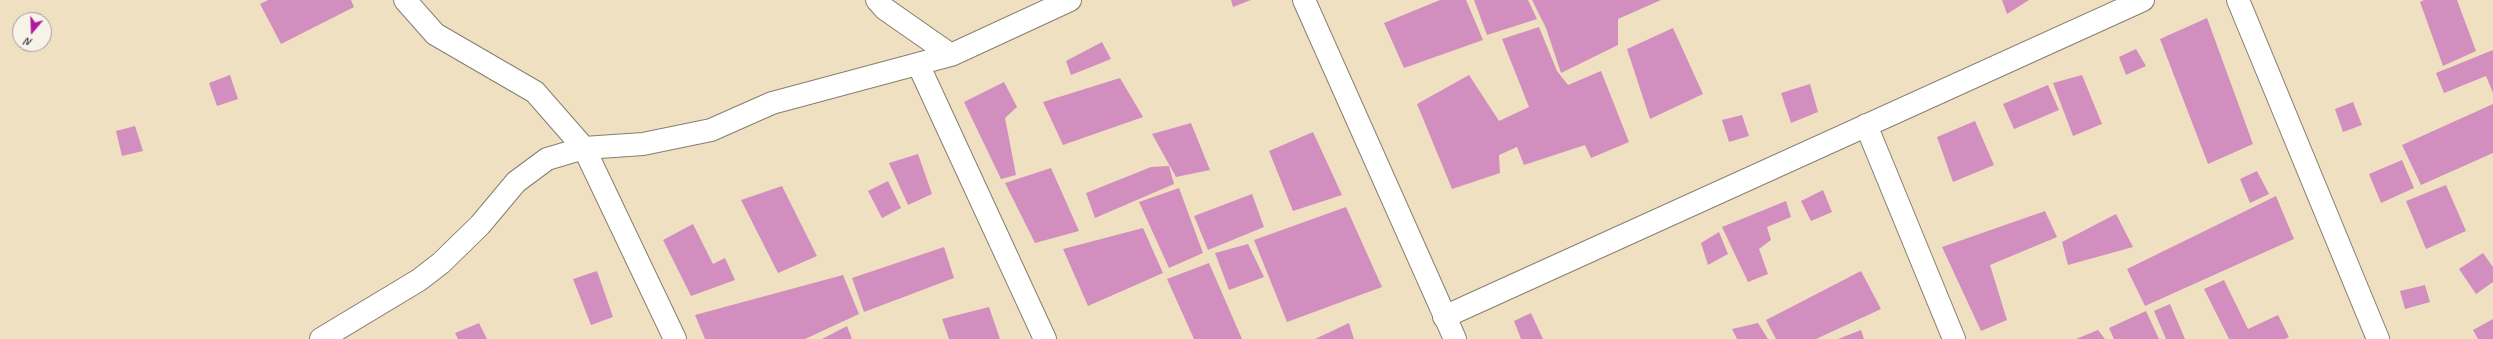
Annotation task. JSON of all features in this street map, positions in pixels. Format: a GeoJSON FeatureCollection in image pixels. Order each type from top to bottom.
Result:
{"type":"FeatureCollection","features":[{"type":"Feature","properties":{"kind":"street"},"geometry":{"type":"LineString","coordinates":[[405,0],[436,34],[535,92],[584,148],[675,339]]}},
{"type":"Feature","properties":{"kind":"street"},"geometry":{"type":"LineString","coordinates":[[877,0],[885,9],[951,55]]}},
{"type":"Feature","properties":{"kind":"street"},"geometry":{"type":"LineString","coordinates":[[321,339],[419,280],[441,263],[462,245],[516,182],[531,169],[547,160],[584,148],[643,144],[711,130],[772,103],[951,55],[1070,0]]}},
{"type":"Feature","properties":{"kind":"street"},"geometry":{"type":"LineString","coordinates":[[1304,0],[1455,339]]}},
{"type":"Feature","properties":{"kind":"street"},"geometry":{"type":"LineString","coordinates":[[1444,317],[2143,0]]}},
{"type":"Feature","properties":{"kind":"street"},"geometry":{"type":"LineString","coordinates":[[2238,0],[2378,339]]}},
{"type":"Feature","properties":{"kind":"street"},"geometry":{"type":"LineString","coordinates":[[918,64],[1045,339]]}},
{"type":"Feature","properties":{"kind":"street"},"geometry":{"type":"LineString","coordinates":[[1866,126],[1954,339]]}},
{"type":"Feature","properties":{"kind":"building"},"geometry":{"type":"Polygon","coordinates":[[[268,0],[351,0],[354,7],[281,44],[260,4],[268,0]]]}},
{"type":"Feature","properties":{"kind":"building"},"geometry":{"type":"Polygon","coordinates":[[[1231,0],[1251,0],[1233,7],[1231,0]]]}},
{"type":"Feature","properties":{"kind":"building"},"geometry":{"type":"Polygon","coordinates":[[[1440,0],[1466,0],[1483,40],[1404,68],[1384,23],[1440,0]]]}},
{"type":"Feature","properties":{"kind":"building"},"geometry":{"type":"Polygon","coordinates":[[[1474,0],[1528,0],[1537,19],[1487,35],[1474,0]]]}},
{"type":"Feature","properties":{"kind":"building"},"geometry":{"type":"Polygon","coordinates":[[[1532,0],[1661,0],[1618,19],[1618,45],[1561,73],[1546,28],[1532,0]]]}},
{"type":"Feature","properties":{"kind":"building"},"geometry":{"type":"Polygon","coordinates":[[[2002,0],[2029,0],[2007,14],[2002,0]]]}},
{"type":"Feature","properties":{"kind":"building"},"geometry":{"type":"Polygon","coordinates":[[[2424,0],[2457,0],[2476,51],[2443,66],[2420,2],[2424,0]]]}},
{"type":"Feature","properties":{"kind":"building"},"geometry":{"type":"Polygon","coordinates":[[[2207,18],[2253,144],[2208,164],[2160,39],[2207,18]]]}},
{"type":"Feature","properties":{"kind":"building"},"geometry":{"type":"Polygon","coordinates":[[[1539,27],[1557,71],[1568,85],[1601,71],[1629,142],[1591,158],[1585,145],[1524,165],[1517,147],[1499,155],[1500,173],[1452,189],[1417,104],[1469,75],[1499,121],[1529,107],[1502,39],[1539,27]]]}},
{"type":"Feature","properties":{"kind":"building"},"geometry":{"type":"Polygon","coordinates":[[[1673,28],[1703,94],[1650,119],[1627,49],[1673,28]]]}},
{"type":"Feature","properties":{"kind":"building"},"geometry":{"type":"Polygon","coordinates":[[[1102,42],[1111,59],[1071,75],[1066,61],[1102,42]]]}},
{"type":"Feature","properties":{"kind":"building"},"geometry":{"type":"Polygon","coordinates":[[[2136,49],[2146,66],[2126,75],[2119,57],[2136,49]]]}},
{"type":"Feature","properties":{"kind":"building"},"geometry":{"type":"Polygon","coordinates":[[[2493,50],[2493,93],[2486,76],[2444,93],[2436,73],[2493,50]]]}},
{"type":"Feature","properties":{"kind":"building"},"geometry":{"type":"Polygon","coordinates":[[[230,75],[238,99],[217,106],[209,83],[230,75]]]}},
{"type":"Feature","properties":{"kind":"building"},"geometry":{"type":"Polygon","coordinates":[[[2082,75],[2102,124],[2073,136],[2053,83],[2082,75]]]}},
{"type":"Feature","properties":{"kind":"building"},"geometry":{"type":"Polygon","coordinates":[[[1120,78],[1143,117],[1063,145],[1043,102],[1120,78]]]}},
{"type":"Feature","properties":{"kind":"building"},"geometry":{"type":"Polygon","coordinates":[[[1004,82],[1017,107],[1005,118],[1016,175],[1001,179],[964,102],[1004,82]]]}},
{"type":"Feature","properties":{"kind":"building"},"geometry":{"type":"Polygon","coordinates":[[[1810,84],[1818,112],[1791,123],[1781,93],[1810,84]]]}},
{"type":"Feature","properties":{"kind":"building"},"geometry":{"type":"Polygon","coordinates":[[[2048,85],[2059,110],[2014,129],[2003,104],[2048,85]]]}},
{"type":"Feature","properties":{"kind":"building"},"geometry":{"type":"Polygon","coordinates":[[[2353,102],[2362,125],[2343,132],[2335,109],[2353,102]]]}},
{"type":"Feature","properties":{"kind":"building"},"geometry":{"type":"Polygon","coordinates":[[[2493,104],[2493,153],[2421,185],[2402,145],[2493,104]]]}},
{"type":"Feature","properties":{"kind":"building"},"geometry":{"type":"Polygon","coordinates":[[[1742,115],[1749,136],[1729,142],[1722,120],[1742,115]]]}},
{"type":"Feature","properties":{"kind":"building"},"geometry":{"type":"Polygon","coordinates":[[[1975,121],[1994,165],[1953,182],[1937,137],[1975,121]]]}},
{"type":"Feature","properties":{"kind":"building"},"geometry":{"type":"Polygon","coordinates":[[[1191,123],[1210,170],[1176,177],[1152,134],[1191,123]]]}},
{"type":"Feature","properties":{"kind":"building"},"geometry":{"type":"Polygon","coordinates":[[[135,126],[143,151],[122,156],[116,131],[135,126]]]}},
{"type":"Feature","properties":{"kind":"building"},"geometry":{"type":"Polygon","coordinates":[[[1313,132],[1342,195],[1293,211],[1269,151],[1313,132]]]}},
{"type":"Feature","properties":{"kind":"building"},"geometry":{"type":"Polygon","coordinates":[[[918,154],[932,194],[908,205],[889,163],[918,154]]]}},
{"type":"Feature","properties":{"kind":"building"},"geometry":{"type":"Polygon","coordinates":[[[2402,160],[2414,188],[2381,203],[2369,174],[2402,160]]]}},
{"type":"Feature","properties":{"kind":"building"},"geometry":{"type":"Polygon","coordinates":[[[1169,166],[1174,184],[1095,218],[1086,193],[1151,167],[1169,166]]]}},
{"type":"Feature","properties":{"kind":"building"},"geometry":{"type":"Polygon","coordinates":[[[1051,168],[1079,231],[1035,243],[1005,183],[1051,168]]]}},
{"type":"Feature","properties":{"kind":"building"},"geometry":{"type":"Polygon","coordinates":[[[2257,171],[2269,194],[2250,203],[2240,179],[2257,171]]]}},
{"type":"Feature","properties":{"kind":"building"},"geometry":{"type":"Polygon","coordinates":[[[888,181],[901,208],[882,218],[868,191],[888,181]]]}},
{"type":"Feature","properties":{"kind":"building"},"geometry":{"type":"Polygon","coordinates":[[[2446,185],[2466,231],[2426,249],[2406,201],[2446,185]]]}},
{"type":"Feature","properties":{"kind":"building"},"geometry":{"type":"Polygon","coordinates":[[[782,186],[817,256],[778,273],[741,200],[782,186]]]}},
{"type":"Feature","properties":{"kind":"building"},"geometry":{"type":"Polygon","coordinates":[[[1179,188],[1203,253],[1169,268],[1139,202],[1179,188]]]}},
{"type":"Feature","properties":{"kind":"building"},"geometry":{"type":"Polygon","coordinates":[[[1823,190],[1832,212],[1811,221],[1801,201],[1823,190]]]}},
{"type":"Feature","properties":{"kind":"building"},"geometry":{"type":"Polygon","coordinates":[[[1252,194],[1264,227],[1208,250],[1194,216],[1252,194]]]}},
{"type":"Feature","properties":{"kind":"building"},"geometry":{"type":"Polygon","coordinates":[[[2276,196],[2294,239],[2145,306],[2127,269],[2276,196]]]}},
{"type":"Feature","properties":{"kind":"building"},"geometry":{"type":"Polygon","coordinates":[[[1786,201],[1791,217],[1767,227],[1771,240],[1759,249],[1768,274],[1748,282],[1722,227],[1786,201]]]}},
{"type":"Feature","properties":{"kind":"building"},"geometry":{"type":"Polygon","coordinates":[[[1346,207],[1382,287],[1287,322],[1254,240],[1346,207]]]}},
{"type":"Feature","properties":{"kind":"building"},"geometry":{"type":"Polygon","coordinates":[[[2045,211],[2057,237],[1990,265],[2007,320],[1981,331],[1942,247],[2045,211]]]}},
{"type":"Feature","properties":{"kind":"building"},"geometry":{"type":"Polygon","coordinates":[[[2116,214],[2133,247],[2068,265],[2062,242],[2116,214]]]}},
{"type":"Feature","properties":{"kind":"building"},"geometry":{"type":"Polygon","coordinates":[[[693,224],[713,264],[725,258],[735,280],[691,296],[663,240],[693,224]]]}},
{"type":"Feature","properties":{"kind":"building"},"geometry":{"type":"Polygon","coordinates":[[[1143,228],[1163,273],[1088,306],[1063,249],[1143,228]]]}},
{"type":"Feature","properties":{"kind":"building"},"geometry":{"type":"Polygon","coordinates":[[[1719,232],[1728,254],[1708,265],[1701,243],[1719,232]]]}},
{"type":"Feature","properties":{"kind":"building"},"geometry":{"type":"Polygon","coordinates":[[[1248,244],[1264,277],[1229,290],[1215,253],[1248,244]]]}},
{"type":"Feature","properties":{"kind":"building"},"geometry":{"type":"Polygon","coordinates":[[[944,247],[954,278],[864,312],[852,278],[944,247]]]}},
{"type":"Feature","properties":{"kind":"building"},"geometry":{"type":"Polygon","coordinates":[[[2483,253],[2493,267],[2493,282],[2476,294],[2459,269],[2483,253]]]}},
{"type":"Feature","properties":{"kind":"building"},"geometry":{"type":"Polygon","coordinates":[[[1209,263],[1242,339],[1194,339],[1167,279],[1209,263]]]}},
{"type":"Feature","properties":{"kind":"building"},"geometry":{"type":"Polygon","coordinates":[[[597,271],[613,317],[591,325],[573,279],[597,271]]]}},
{"type":"Feature","properties":{"kind":"building"},"geometry":{"type":"Polygon","coordinates":[[[1861,271],[1881,309],[1816,339],[1776,339],[1766,320],[1861,271]]]}},
{"type":"Feature","properties":{"kind":"building"},"geometry":{"type":"Polygon","coordinates":[[[843,275],[859,314],[805,339],[705,339],[695,315],[843,275]]]}},
{"type":"Feature","properties":{"kind":"building"},"geometry":{"type":"Polygon","coordinates":[[[2224,280],[2248,329],[2278,315],[2289,337],[2285,339],[2229,339],[2204,289],[2224,280]]]}},
{"type":"Feature","properties":{"kind":"building"},"geometry":{"type":"Polygon","coordinates":[[[2425,285],[2430,302],[2405,309],[2400,291],[2425,285]]]}},
{"type":"Feature","properties":{"kind":"building"},"geometry":{"type":"Polygon","coordinates":[[[2170,304],[2185,339],[2166,339],[2154,311],[2170,304]]]}},
{"type":"Feature","properties":{"kind":"building"},"geometry":{"type":"Polygon","coordinates":[[[989,307],[1000,339],[949,339],[942,319],[989,307]]]}},
{"type":"Feature","properties":{"kind":"building"},"geometry":{"type":"Polygon","coordinates":[[[2146,311],[2159,339],[2114,339],[2109,328],[2146,311]]]}},
{"type":"Feature","properties":{"kind":"building"},"geometry":{"type":"Polygon","coordinates":[[[1531,313],[1543,339],[1521,339],[1514,321],[1531,313]]]}},
{"type":"Feature","properties":{"kind":"building"},"geometry":{"type":"Polygon","coordinates":[[[2493,319],[2493,339],[2478,339],[2473,330],[2493,319]]]}},
{"type":"Feature","properties":{"kind":"building"},"geometry":{"type":"Polygon","coordinates":[[[479,323],[487,339],[458,339],[455,333],[479,323]]]}},
{"type":"Feature","properties":{"kind":"building"},"geometry":{"type":"Polygon","coordinates":[[[1349,323],[1354,339],[1315,339],[1349,323]]]}},
{"type":"Feature","properties":{"kind":"building"},"geometry":{"type":"Polygon","coordinates":[[[1758,323],[1768,339],[1737,339],[1732,329],[1758,323]]]}},
{"type":"Feature","properties":{"kind":"building"},"geometry":{"type":"Polygon","coordinates":[[[847,326],[852,339],[822,339],[847,326]]]}},
{"type":"Feature","properties":{"kind":"building"},"geometry":{"type":"Polygon","coordinates":[[[1861,330],[1864,339],[1838,339],[1861,330]]]}},
{"type":"Feature","properties":{"kind":"building"},"geometry":{"type":"Polygon","coordinates":[[[2098,330],[2105,339],[2076,339],[2098,330]]]}}]}
